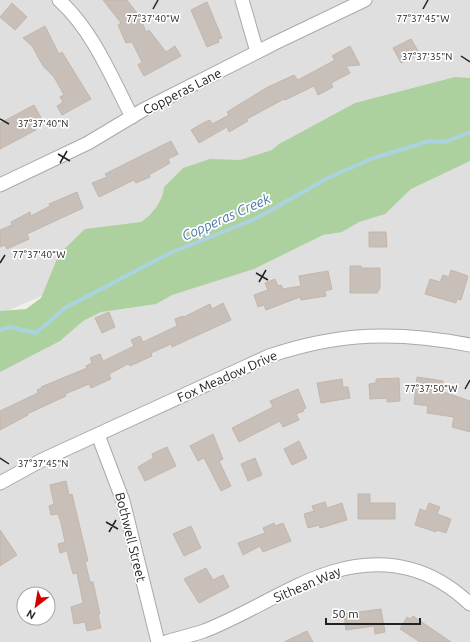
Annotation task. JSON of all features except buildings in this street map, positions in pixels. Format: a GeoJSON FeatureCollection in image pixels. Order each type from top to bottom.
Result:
{"type":"FeatureCollection","features":[{"type":"Feature","properties":{"kind":"street"},"geometry":{"type":"LineString","coordinates":[[58,0],[78,20],[88,35],[132,117]]}},
{"type":"Feature","properties":{"kind":"street"},"geometry":{"type":"LineString","coordinates":[[242,0],[257,52]]}},
{"type":"Feature","properties":{"kind":"street","name":"Copperas Lane"},"geometry":{"type":"LineString","coordinates":[[0,185],[88,143],[132,117],[257,52],[366,0]]}},
{"type":"Feature","properties":{"kind":"street","name":"Fox Meadow Drive"},"geometry":{"type":"LineString","coordinates":[[0,483],[37,463],[269,356],[318,342],[352,337],[403,335],[435,338],[470,345]]}},
{"type":"Feature","properties":{"kind":"street","name":"Bothwell Street"},"geometry":{"type":"LineString","coordinates":[[98,435],[123,501],[158,642]]}},
{"type":"Feature","properties":{"kind":"street","name":"Sithean Way"},"geometry":{"type":"LineString","coordinates":[[166,642],[205,631],[297,586],[341,568],[354,566],[387,565],[418,572],[443,583],[470,604]]}},
{"type":"Feature","properties":{"kind":"shaded area"},"geometry":{"type":"Polygon","coordinates":[[[0,0],[470,0],[470,110],[0,314],[0,0]]]}},
{"type":"Feature","properties":{"kind":"shaded area"},"geometry":{"type":"Polygon","coordinates":[[[470,150],[470,642],[0,642],[0,368],[217,243],[470,150]]]}},
{"type":"Feature","properties":{"kind":"green space"},"geometry":{"type":"Polygon","coordinates":[[[455,77],[470,78],[470,161],[411,189],[385,214],[359,222],[342,232],[323,235],[254,269],[172,295],[156,304],[101,312],[83,321],[60,341],[0,372],[0,311],[26,309],[41,298],[59,254],[85,229],[141,222],[157,207],[162,197],[164,187],[183,168],[210,159],[240,160],[272,150],[279,144],[355,103],[455,77]]]}},
{"type":"Feature","properties":{"kind":"waterway","name":"Copperas Creek"},"geometry":{"type":"LineString","coordinates":[[0,330],[9,327],[36,333],[65,308],[170,253],[255,219],[328,178],[371,159],[429,141],[445,142],[470,132]]}}]}
